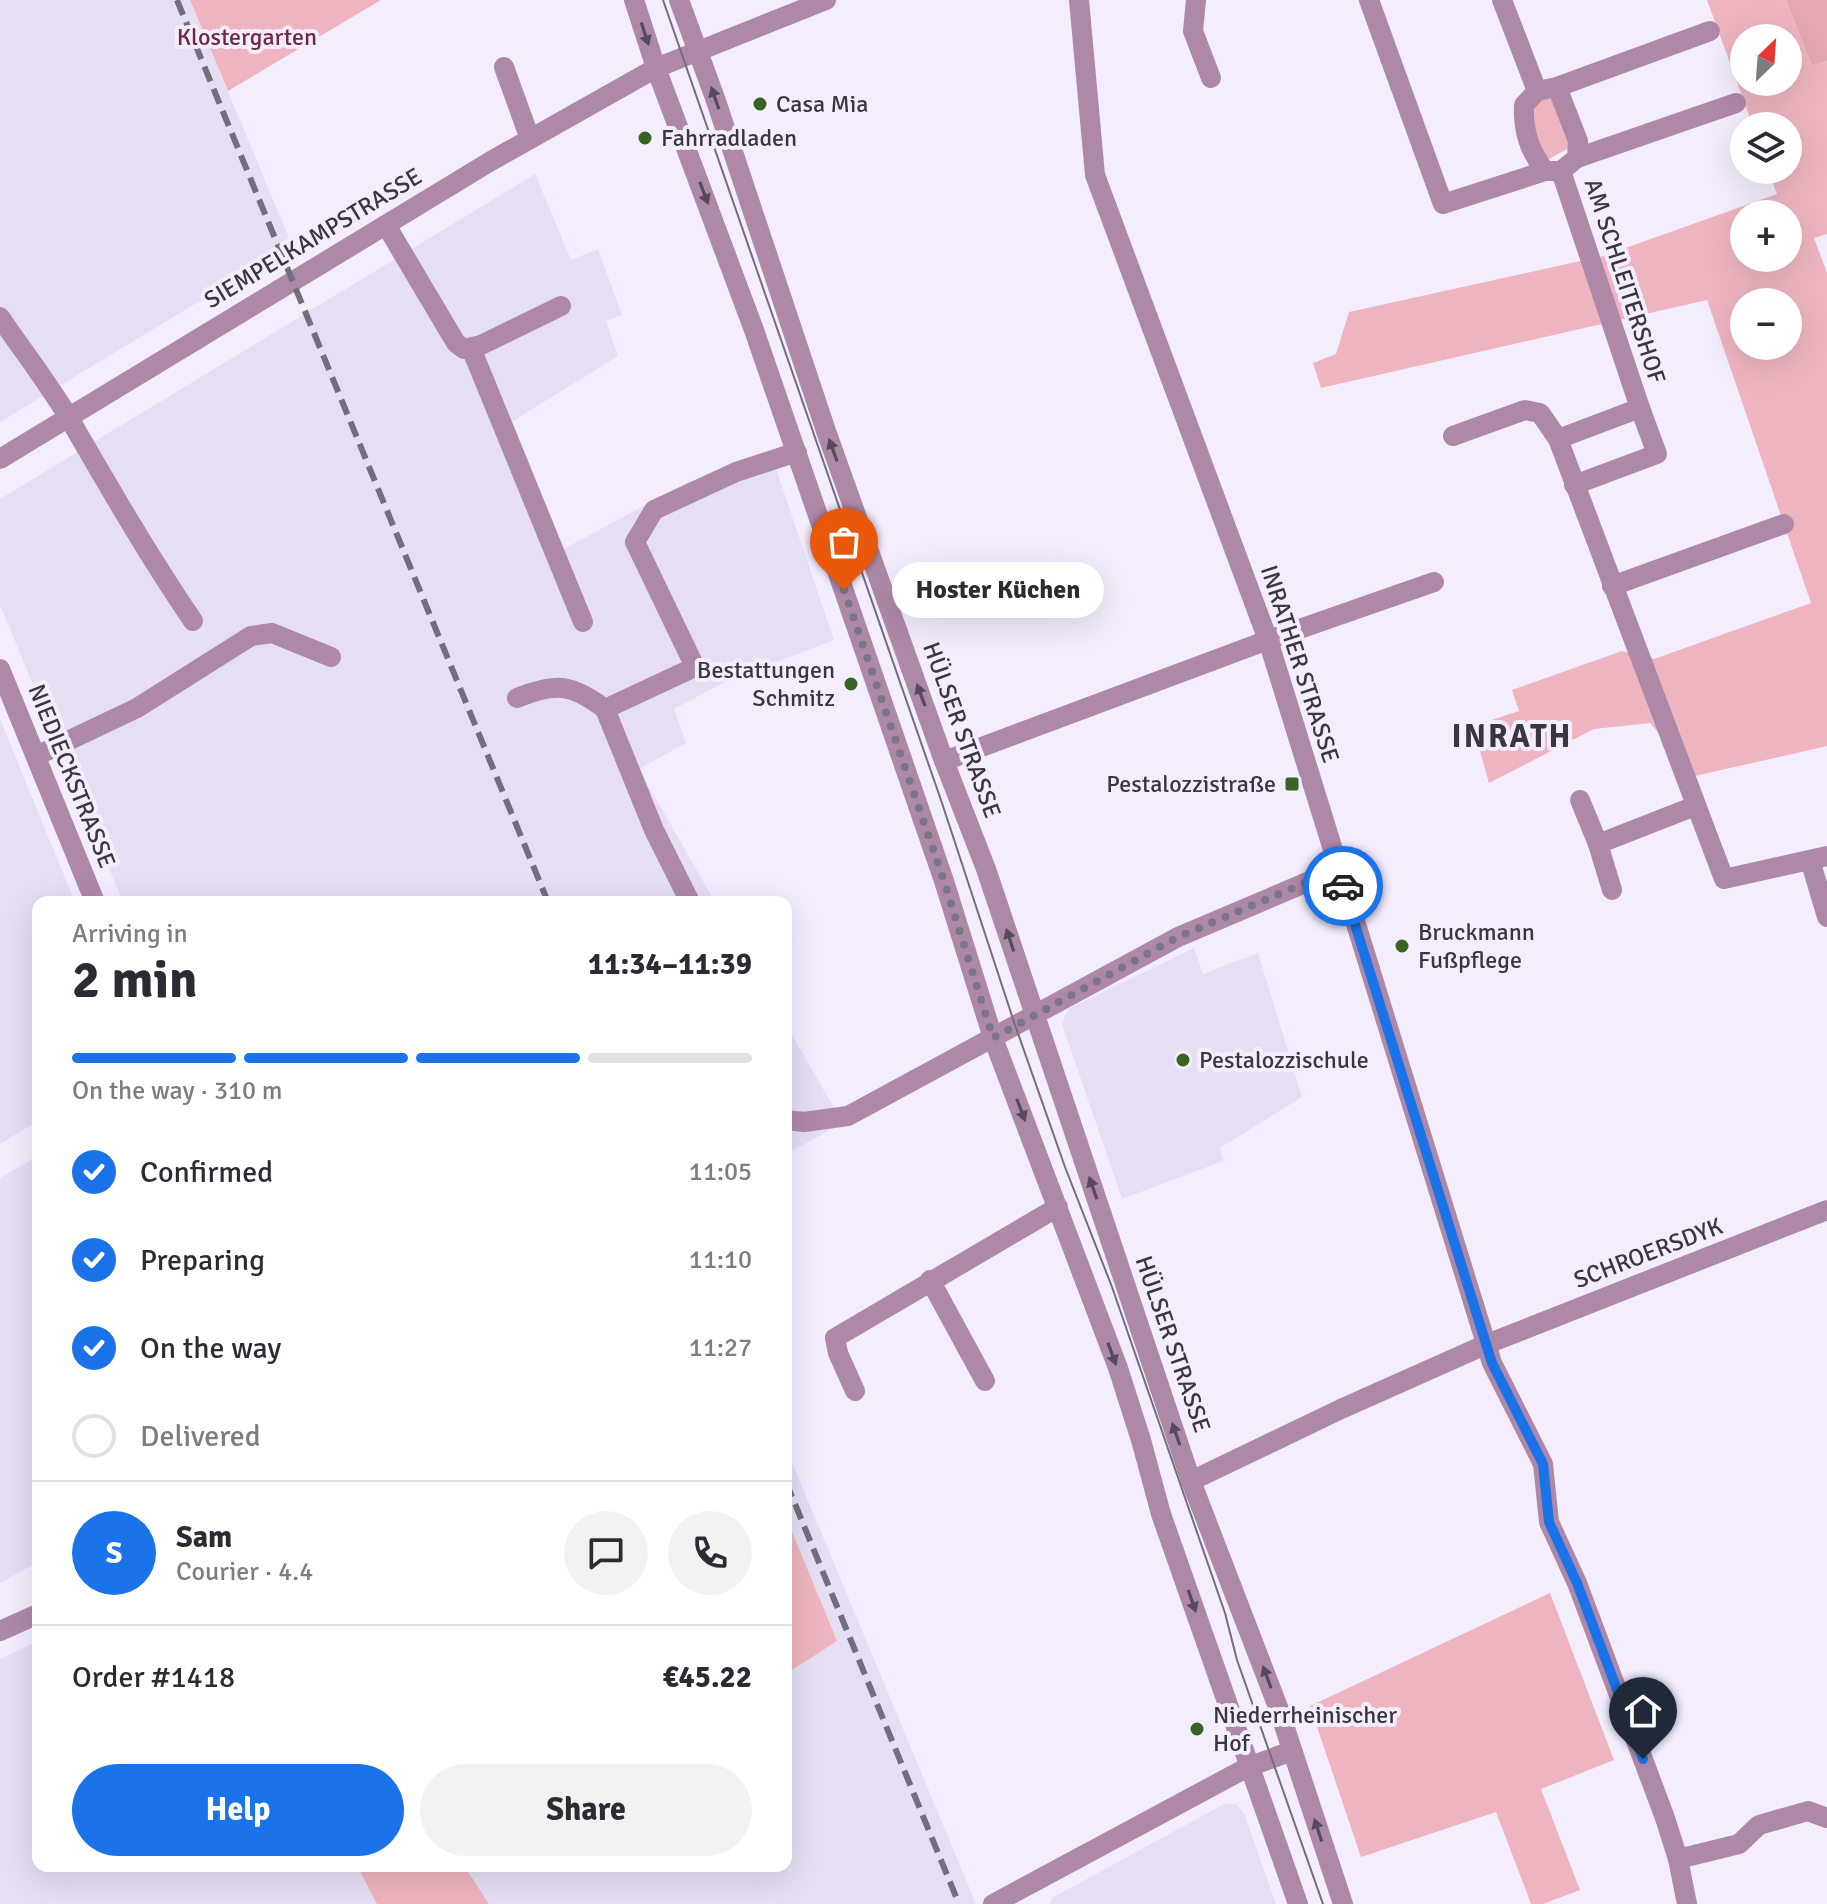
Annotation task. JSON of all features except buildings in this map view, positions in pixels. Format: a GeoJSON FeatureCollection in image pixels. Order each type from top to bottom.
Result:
{"type":"FeatureCollection","features":[{"type":"Feature","properties":{"kind":"street"},"geometry":{"type":"LineString","coordinates":[[634,0],[797,452],[944,881],[993,1038],[1118,1368],[1161,1514],[1298,1904]]}},
{"type":"Feature","properties":{"kind":"street","name":"HÜLSER STRASSE"},"geometry":{"type":"LineString","coordinates":[[679,0],[826,431],[986,869],[1191,1481],[1242,1607],[1343,1904]]}},
{"type":"Feature","properties":{"kind":"street","name":"SIEMPELKAMPSTRASSE"},"geometry":{"type":"LineString","coordinates":[[0,459],[530,139],[656,68],[826,0]]}},
{"type":"Feature","properties":{"kind":"street","name":"INRATHER STRASSE"},"geometry":{"type":"LineString","coordinates":[[1079,0],[1095,175],[1268,640],[1492,1363],[1543,1464],[1549,1522],[1577,1583],[1678,1859],[1687,1904]]}},
{"type":"Feature","properties":{"kind":"street"},"geometry":{"type":"LineString","coordinates":[[1196,0],[1193,31],[1211,78]]}},
{"type":"Feature","properties":{"kind":"street"},"geometry":{"type":"LineString","coordinates":[[1369,0],[1443,204],[1561,167],[1736,103]]}},
{"type":"Feature","properties":{"kind":"street"},"geometry":{"type":"LineString","coordinates":[[1502,0],[1547,89],[1578,141],[1561,167]]}},
{"type":"Feature","properties":{"kind":"street"},"geometry":{"type":"LineString","coordinates":[[1561,167],[1533,155],[1523,127],[1524,105],[1547,89],[1710,31]]}},
{"type":"Feature","properties":{"kind":"street"},"geometry":{"type":"LineString","coordinates":[[504,67],[530,139]]}},
{"type":"Feature","properties":{"kind":"street","name":"AM SCHLEITERSHOF"},"geometry":{"type":"LineString","coordinates":[[1561,167],[1657,454],[1574,485]]}},
{"type":"Feature","properties":{"kind":"street"},"geometry":{"type":"LineString","coordinates":[[386,225],[456,343],[464,349],[561,306]]}},
{"type":"Feature","properties":{"kind":"street"},"geometry":{"type":"LineString","coordinates":[[0,317],[68,417],[94,466],[193,621]]}},
{"type":"Feature","properties":{"kind":"street"},"geometry":{"type":"LineString","coordinates":[[471,348],[583,622]]}},
{"type":"Feature","properties":{"kind":"street","name":"AM SCHLEITERSHOF"},"geometry":{"type":"LineString","coordinates":[[1558,439],[1640,408]]}},
{"type":"Feature","properties":{"kind":"street"},"geometry":{"type":"LineString","coordinates":[[1453,436],[1525,410],[1540,413],[1558,439],[1724,879],[1819,858],[1827,917]]}},
{"type":"Feature","properties":{"kind":"street"},"geometry":{"type":"LineString","coordinates":[[605,709],[695,667],[635,542],[654,510],[736,472],[797,452]]}},
{"type":"Feature","properties":{"kind":"street"},"geometry":{"type":"LineString","coordinates":[[1612,586],[1784,524]]}},
{"type":"Feature","properties":{"kind":"street"},"geometry":{"type":"LineString","coordinates":[[944,761],[1268,640],[1434,582]]}},
{"type":"Feature","properties":{"kind":"street"},"geometry":{"type":"LineString","coordinates":[[36,756],[137,708],[251,636],[272,633],[331,657]]}},
{"type":"Feature","properties":{"kind":"street","name":"NIEDIECKSTRASSE"},"geometry":{"type":"LineString","coordinates":[[0,669],[93,896]]}},
{"type":"Feature","properties":{"kind":"street"},"geometry":{"type":"LineString","coordinates":[[517,698],[542,688],[567,687],[585,694],[605,709],[654,830],[687,896]]}},
{"type":"Feature","properties":{"kind":"street"},"geometry":{"type":"LineString","coordinates":[[1580,800],[1612,890]]}},
{"type":"Feature","properties":{"kind":"street"},"geometry":{"type":"LineString","coordinates":[[1598,844],[1695,806]]}},
{"type":"Feature","properties":{"kind":"street"},"geometry":{"type":"LineString","coordinates":[[792,1121],[848,1116],[1178,937],[1338,869]]}},
{"type":"Feature","properties":{"kind":"street"},"geometry":{"type":"LineString","coordinates":[[855,1391],[838,1353],[835,1338],[1058,1207]]}},
{"type":"Feature","properties":{"kind":"street","name":"SCHROERSDYK"},"geometry":{"type":"LineString","coordinates":[[1487,1344],[1827,1210]]}},
{"type":"Feature","properties":{"kind":"street"},"geometry":{"type":"LineString","coordinates":[[930,1280],[985,1381]]}},
{"type":"Feature","properties":{"kind":"street"},"geometry":{"type":"LineString","coordinates":[[1191,1481],[1487,1344]]}},
{"type":"Feature","properties":{"kind":"street"},"geometry":{"type":"LineString","coordinates":[[0,1631],[32,1617]]}},
{"type":"Feature","properties":{"kind":"street"},"geometry":{"type":"LineString","coordinates":[[993,1904],[1248,1767],[1292,1751]]}},
{"type":"Feature","properties":{"kind":"street"},"geometry":{"type":"LineString","coordinates":[[1678,1859],[1739,1844],[1759,1825],[1808,1811],[1827,1818]]}},
{"type":"Feature","properties":{"kind":"shaded area"},"geometry":{"type":"Polygon","coordinates":[[[0,0],[190,0],[289,238],[269,259],[0,422],[0,0]]]}},
{"type":"Feature","properties":{"kind":"shaded area"},"geometry":{"type":"Polygon","coordinates":[[[1786,0],[1827,0],[1827,61],[1812,66],[1802,41],[1802,24],[1795,24],[1786,0]]]}},
{"type":"Feature","properties":{"kind":"shaded area"},"geometry":{"type":"Polygon","coordinates":[[[535,174],[571,260],[598,249],[622,315],[606,321],[618,356],[508,424],[560,551],[688,482],[771,454],[834,640],[727,681],[674,709],[686,743],[639,769],[712,896],[121,896],[0,605],[0,499],[535,174]]]}},
{"type":"Feature","properties":{"kind":"shaded area"},"geometry":{"type":"Polygon","coordinates":[[[0,719],[73,896],[32,896],[32,1125],[0,1144],[0,719]]]}},
{"type":"Feature","properties":{"kind":"shaded area","name":"Pestalozzischule"},"geometry":{"type":"Polygon","coordinates":[[[1194,948],[1203,974],[1258,953],[1302,1097],[1220,1148],[1223,1161],[1122,1199],[1062,1024],[1068,1009],[1194,948]]]}},
{"type":"Feature","properties":{"kind":"shaded area"},"geometry":{"type":"Polygon","coordinates":[[[792,1035],[843,1123],[792,1151],[792,1035]]]}},
{"type":"Feature","properties":{"kind":"shaded area"},"geometry":{"type":"Polygon","coordinates":[[[32,1159],[32,1565],[0,1583],[0,1178],[32,1159]]]}},
{"type":"Feature","properties":{"kind":"shaded area"},"geometry":{"type":"Polygon","coordinates":[[[792,1462],[976,1904],[489,1904],[469,1872],[792,1872],[792,1670],[836,1641],[792,1532],[792,1462]]]}},
{"type":"Feature","properties":{"kind":"shaded area"},"geometry":{"type":"Polygon","coordinates":[[[32,1644],[32,1872],[360,1872],[377,1904],[0,1904],[0,1659],[32,1644]]]}},
{"type":"Feature","properties":{"kind":"shaded area"},"geometry":{"type":"Polygon","coordinates":[[[1224,1804],[1236,1804],[1244,1813],[1276,1904],[1050,1904],[1052,1898],[1224,1804]]]}},
{"type":"Feature","properties":{"kind":"green space","name":"Klostergarten"},"geometry":{"type":"Polygon","coordinates":[[[190,0],[381,0],[228,91],[190,0]]]}},
{"type":"Feature","properties":{"kind":"green space"},"geometry":{"type":"Polygon","coordinates":[[[1707,0],[1786,0],[1795,24],[1730,24],[1730,63],[1707,0]]]}},
{"type":"Feature","properties":{"kind":"green space"},"geometry":{"type":"Polygon","coordinates":[[[1802,41],[1812,66],[1827,61],[1827,234],[1814,238],[1827,273],[1827,746],[1695,776],[1650,723],[1594,729],[1489,783],[1473,726],[1519,711],[1512,690],[1622,651],[1654,659],[1811,603],[1707,300],[1321,388],[1313,363],[1336,354],[1349,312],[1603,256],[1730,211],[1730,272],[1802,272],[1802,200],[1760,200],[1777,194],[1773,184],[1802,184],[1802,112],[1748,112],[1742,96],[1802,96],[1802,41]]]}},
{"type":"Feature","properties":{"kind":"green space"},"geometry":{"type":"Polygon","coordinates":[[[1547,98],[1553,100],[1570,142],[1569,148],[1549,159],[1536,151],[1533,102],[1547,98]]]}},
{"type":"Feature","properties":{"kind":"green space"},"geometry":{"type":"Polygon","coordinates":[[[792,1532],[837,1641],[792,1670],[792,1532]]]}},
{"type":"Feature","properties":{"kind":"green space"},"geometry":{"type":"Polygon","coordinates":[[[1550,1593],[1614,1760],[1541,1789],[1580,1890],[1543,1904],[1531,1904],[1496,1812],[1361,1857],[1310,1706],[1550,1593]]]}},
{"type":"Feature","properties":{"kind":"green space"},"geometry":{"type":"Polygon","coordinates":[[[360,1872],[469,1872],[489,1904],[377,1904],[360,1872]]]}},
{"type":"Feature","properties":{"kind":"tram line"},"geometry":{"type":"LineString","coordinates":[[663,0],[942,803],[1015,1025],[1065,1167],[1112,1287],[1225,1613],[1237,1660],[1323,1904]]}},
{"type":"Feature","properties":{"kind":"railway"},"geometry":{"type":"LineString","coordinates":[[177,0],[546,896]]}},
{"type":"Feature","properties":{"kind":"railway"},"geometry":{"type":"LineString","coordinates":[[792,1497],[959,1904]]}},
{"type":"Feature","properties":{"kind":"way so far"},"geometry":{"type":"LineString","coordinates":[[844,590],[944,881],[993,1038],[1178,937],[1338,869],[1343,886]]}},
{"type":"Feature","properties":{"kind":"place","name":"Casa Mia"},"geometry":{"type":"Point","coordinates":[760,104]}},
{"type":"Feature","properties":{"kind":"place","name":"Fahrradladen"},"geometry":{"type":"Point","coordinates":[645,138]}},
{"type":"Feature","properties":{"kind":"place","name":"Hoster Küchen"},"geometry":{"type":"Point","coordinates":[844,590]}},
{"type":"Feature","properties":{"kind":"place","name":"Bestattungen Schmitz"},"geometry":{"type":"Point","coordinates":[851,684]}},
{"type":"Feature","properties":{"kind":"place","name":"Pestalozzistraße"},"geometry":{"type":"Point","coordinates":[1292,784]}},
{"type":"Feature","properties":{"kind":"place","name":"Bruckmann Fußpflege"},"geometry":{"type":"Point","coordinates":[1402,946]}},
{"type":"Feature","properties":{"kind":"place","name":"Pestalozzischule"},"geometry":{"type":"Point","coordinates":[1183,1060]}},
{"type":"Feature","properties":{"kind":"place","name":"Niederrheinischer Hof"},"geometry":{"type":"Point","coordinates":[1197,1729]}},
{"type":"Feature","properties":{"kind":"district","name":"INRATH"},"geometry":{"type":"Point","coordinates":[1512,736]}},
{"type":"Feature","properties":{"kind":"route"},"geometry":{"type":"LineString","coordinates":[[1343,886],[1492,1363],[1543,1464],[1549,1522],[1577,1583],[1643,1759]]}}]}
